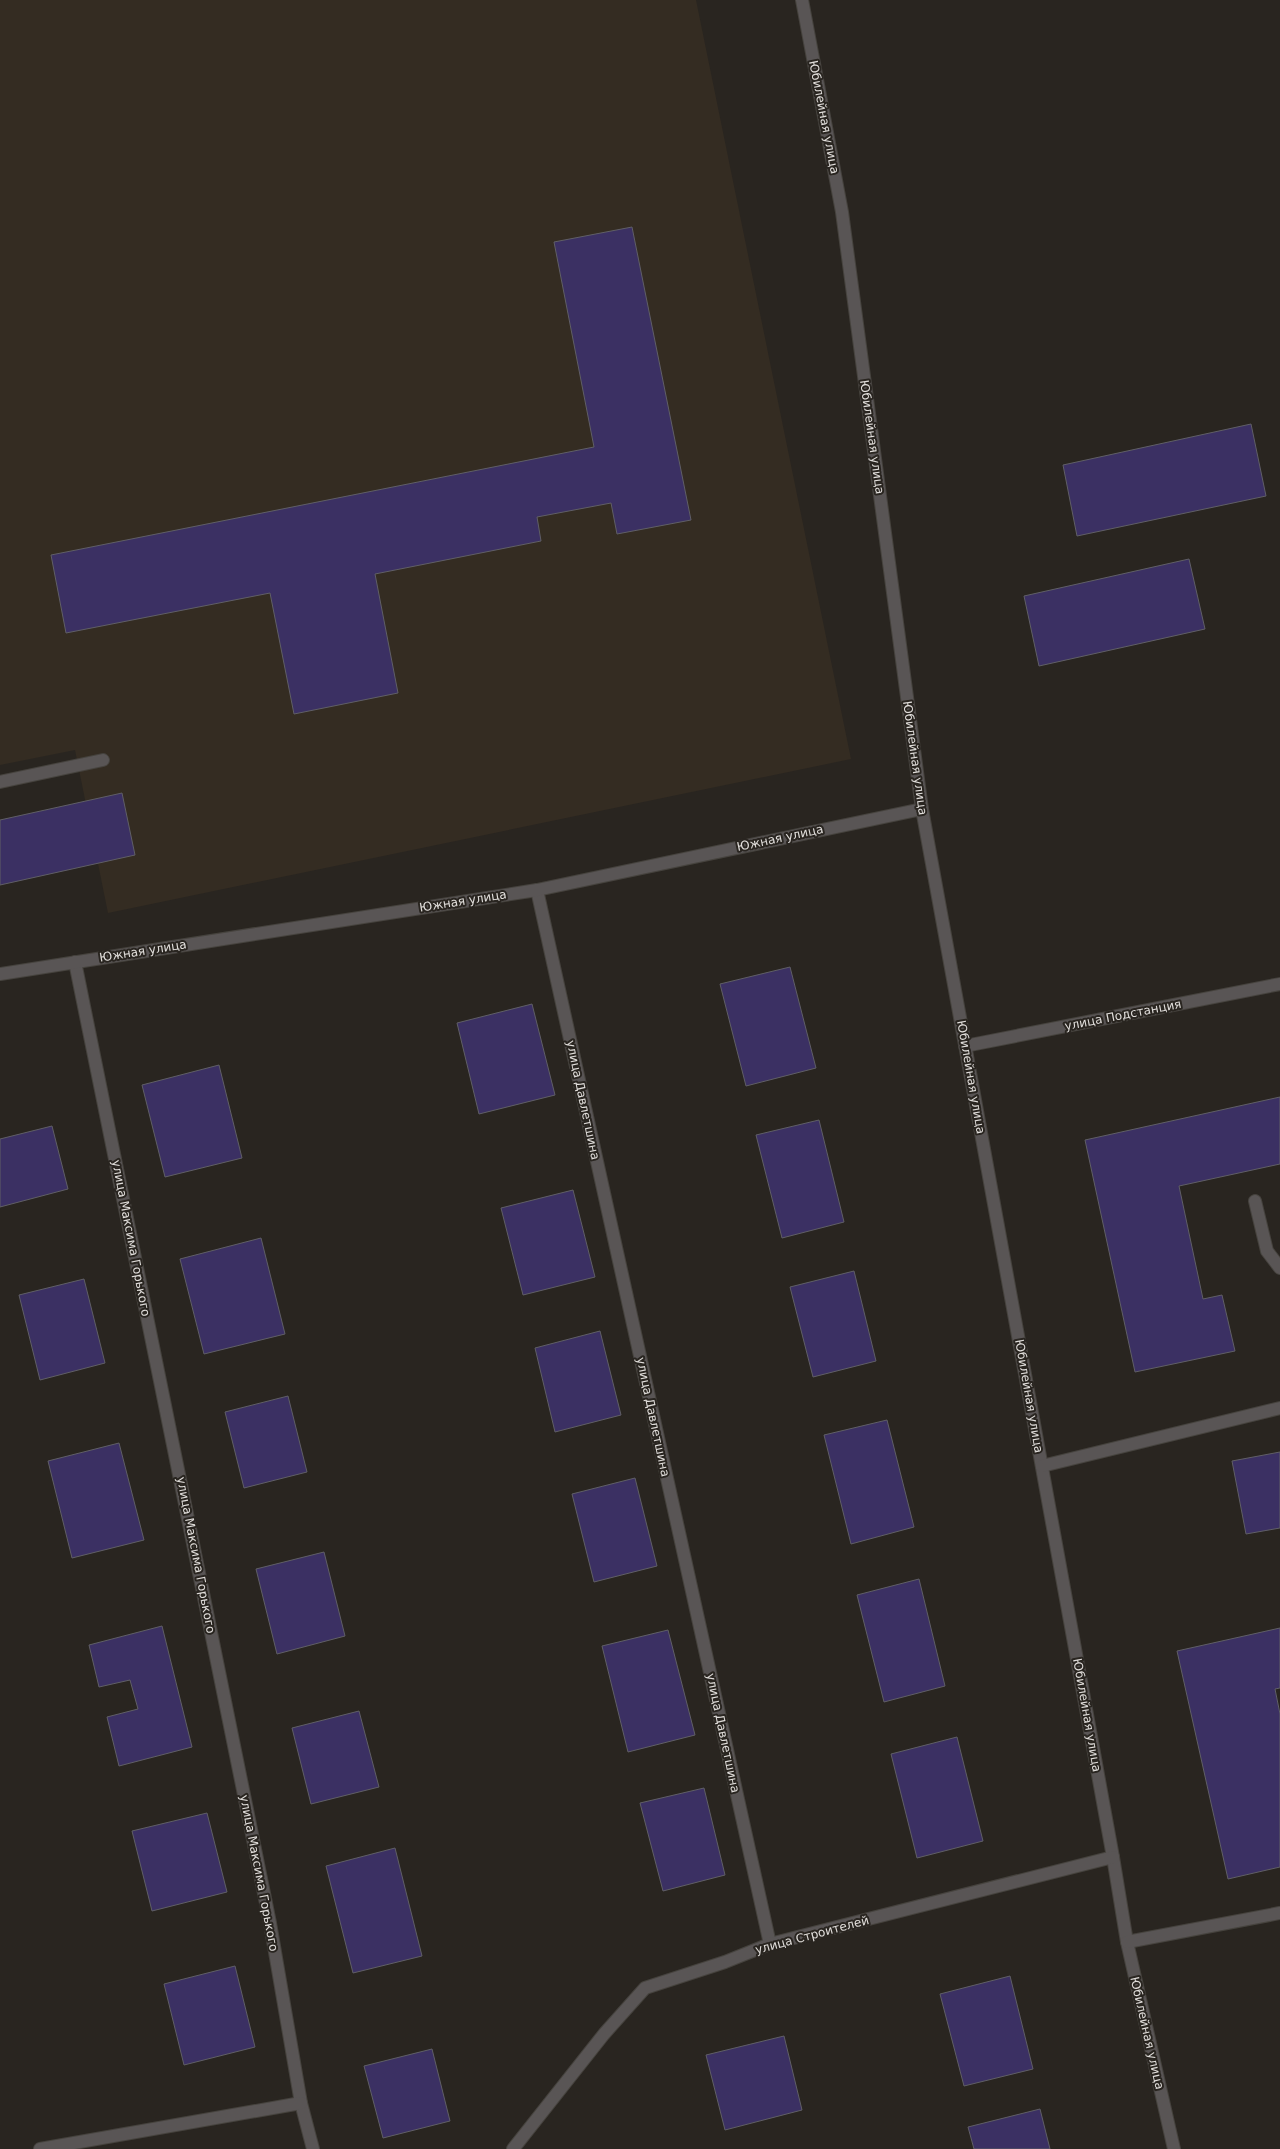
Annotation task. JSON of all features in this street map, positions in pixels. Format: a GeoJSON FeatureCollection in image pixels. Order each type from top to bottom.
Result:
{"type":"FeatureCollection","features":[{"type":"Feature","properties":{"kind":"street","name":"Юбилейная улица"},"geometry":{"type":"LineString","coordinates":[[802,0],[842,212],[922,808],[1113,1857],[1127,1942],[1174,2149]]}},
{"type":"Feature","properties":{"kind":"street"},"geometry":{"type":"LineString","coordinates":[[0,782],[103,760]]}},
{"type":"Feature","properties":{"kind":"street","name":"Южная улица"},"geometry":{"type":"LineString","coordinates":[[0,974],[537,890],[922,808]]}},
{"type":"Feature","properties":{"kind":"street","name":"улица Давлетшина"},"geometry":{"type":"LineString","coordinates":[[537,890],[770,1944]]}},
{"type":"Feature","properties":{"kind":"street","name":"улица Максима Горького"},"geometry":{"type":"LineString","coordinates":[[75,962],[270,1923],[301,2103],[313,2149]]}},
{"type":"Feature","properties":{"kind":"street","name":"улица Подстанция"},"geometry":{"type":"LineString","coordinates":[[965,1046],[1280,984]]}},
{"type":"Feature","properties":{"kind":"street"},"geometry":{"type":"LineString","coordinates":[[1255,1201],[1267,1251],[1280,1268]]}},
{"type":"Feature","properties":{"kind":"street"},"geometry":{"type":"LineString","coordinates":[[1042,1466],[1280,1408]]}},
{"type":"Feature","properties":{"kind":"street","name":"улица Строителей"},"geometry":{"type":"LineString","coordinates":[[513,2149],[604,2034],[645,1988],[725,1962],[770,1944],[1113,1857]]}},
{"type":"Feature","properties":{"kind":"street"},"geometry":{"type":"LineString","coordinates":[[1127,1942],[1280,1913]]}},
{"type":"Feature","properties":{"kind":"street"},"geometry":{"type":"LineString","coordinates":[[40,2149],[301,2103]]}},
{"type":"Feature","properties":{"kind":"shaded area"},"geometry":{"type":"Polygon","coordinates":[[[0,0],[696,0],[851,759],[108,913],[75,750],[0,765],[0,0]]]}},
{"type":"Feature","properties":{"kind":"building"},"geometry":{"type":"Polygon","coordinates":[[[632,227],[691,520],[617,534],[611,503],[537,517],[541,541],[375,574],[398,693],[294,714],[270,593],[66,633],[51,555],[594,447],[554,242],[632,227]]]}},
{"type":"Feature","properties":{"kind":"building"},"geometry":{"type":"Polygon","coordinates":[[[1251,424],[1266,496],[1077,536],[1063,465],[1251,424]]]}},
{"type":"Feature","properties":{"kind":"building"},"geometry":{"type":"Polygon","coordinates":[[[1189,559],[1205,629],[1039,666],[1024,596],[1189,559]]]}},
{"type":"Feature","properties":{"kind":"building"},"geometry":{"type":"Polygon","coordinates":[[[122,793],[135,855],[0,885],[0,820],[122,793]]]}},
{"type":"Feature","properties":{"kind":"building"},"geometry":{"type":"Polygon","coordinates":[[[790,967],[816,1068],[746,1086],[720,984],[790,967]]]}},
{"type":"Feature","properties":{"kind":"building"},"geometry":{"type":"Polygon","coordinates":[[[532,1004],[555,1095],[479,1114],[457,1023],[532,1004]]]}},
{"type":"Feature","properties":{"kind":"building"},"geometry":{"type":"Polygon","coordinates":[[[219,1065],[242,1158],[165,1177],[142,1085],[219,1065]]]}},
{"type":"Feature","properties":{"kind":"building"},"geometry":{"type":"Polygon","coordinates":[[[1280,1097],[1280,1164],[1179,1186],[1203,1299],[1222,1295],[1235,1351],[1135,1372],[1085,1140],[1280,1097]]]}},
{"type":"Feature","properties":{"kind":"building"},"geometry":{"type":"Polygon","coordinates":[[[819,1120],[844,1222],[782,1238],[756,1135],[819,1120]]]}},
{"type":"Feature","properties":{"kind":"building"},"geometry":{"type":"Polygon","coordinates":[[[52,1126],[68,1189],[0,1207],[0,1139],[52,1126]]]}},
{"type":"Feature","properties":{"kind":"building"},"geometry":{"type":"Polygon","coordinates":[[[573,1190],[595,1277],[523,1295],[501,1208],[573,1190]]]}},
{"type":"Feature","properties":{"kind":"building"},"geometry":{"type":"Polygon","coordinates":[[[261,1238],[285,1334],[204,1354],[180,1259],[261,1238]]]}},
{"type":"Feature","properties":{"kind":"building"},"geometry":{"type":"Polygon","coordinates":[[[854,1271],[876,1361],[813,1377],[790,1287],[854,1271]]]}},
{"type":"Feature","properties":{"kind":"building"},"geometry":{"type":"Polygon","coordinates":[[[84,1279],[105,1363],[40,1380],[19,1295],[84,1279]]]}},
{"type":"Feature","properties":{"kind":"building"},"geometry":{"type":"Polygon","coordinates":[[[600,1331],[621,1415],[555,1432],[535,1348],[600,1331]]]}},
{"type":"Feature","properties":{"kind":"building"},"geometry":{"type":"Polygon","coordinates":[[[288,1396],[307,1472],[244,1488],[225,1412],[288,1396]]]}},
{"type":"Feature","properties":{"kind":"building"},"geometry":{"type":"Polygon","coordinates":[[[887,1420],[914,1527],[851,1544],[824,1435],[887,1420]]]}},
{"type":"Feature","properties":{"kind":"building"},"geometry":{"type":"Polygon","coordinates":[[[119,1443],[144,1540],[72,1558],[48,1461],[119,1443]]]}},
{"type":"Feature","properties":{"kind":"building"},"geometry":{"type":"Polygon","coordinates":[[[1280,1452],[1280,1528],[1246,1534],[1232,1461],[1280,1452]]]}},
{"type":"Feature","properties":{"kind":"building"},"geometry":{"type":"Polygon","coordinates":[[[635,1478],[657,1566],[594,1582],[572,1494],[635,1478]]]}},
{"type":"Feature","properties":{"kind":"building"},"geometry":{"type":"Polygon","coordinates":[[[324,1552],[345,1636],[277,1654],[256,1569],[324,1552]]]}},
{"type":"Feature","properties":{"kind":"building"},"geometry":{"type":"Polygon","coordinates":[[[919,1579],[945,1686],[884,1702],[857,1595],[919,1579]]]}},
{"type":"Feature","properties":{"kind":"building"},"geometry":{"type":"Polygon","coordinates":[[[162,1626],[192,1747],[119,1766],[107,1717],[138,1709],[130,1680],[99,1687],[89,1645],[162,1626]]]}},
{"type":"Feature","properties":{"kind":"building"},"geometry":{"type":"Polygon","coordinates":[[[1280,1628],[1280,1688],[1275,1689],[1280,1714],[1280,1867],[1228,1879],[1177,1651],[1280,1628]]]}},
{"type":"Feature","properties":{"kind":"building"},"geometry":{"type":"Polygon","coordinates":[[[668,1630],[695,1735],[628,1752],[602,1646],[668,1630]]]}},
{"type":"Feature","properties":{"kind":"building"},"geometry":{"type":"Polygon","coordinates":[[[359,1711],[379,1787],[311,1804],[292,1728],[359,1711]]]}},
{"type":"Feature","properties":{"kind":"building"},"geometry":{"type":"Polygon","coordinates":[[[957,1737],[983,1841],[917,1858],[891,1754],[957,1737]]]}},
{"type":"Feature","properties":{"kind":"building"},"geometry":{"type":"Polygon","coordinates":[[[704,1788],[725,1875],[663,1891],[640,1803],[704,1788]]]}},
{"type":"Feature","properties":{"kind":"building"},"geometry":{"type":"Polygon","coordinates":[[[207,1813],[227,1892],[152,1911],[132,1831],[207,1813]]]}},
{"type":"Feature","properties":{"kind":"building"},"geometry":{"type":"Polygon","coordinates":[[[395,1848],[422,1956],[353,1973],[326,1866],[395,1848]]]}},
{"type":"Feature","properties":{"kind":"building"},"geometry":{"type":"Polygon","coordinates":[[[235,1966],[255,2047],[184,2065],[164,1984],[235,1966]]]}},
{"type":"Feature","properties":{"kind":"building"},"geometry":{"type":"Polygon","coordinates":[[[1010,1976],[1033,2069],[964,2086],[940,1994],[1010,1976]]]}},
{"type":"Feature","properties":{"kind":"building"},"geometry":{"type":"Polygon","coordinates":[[[784,2036],[802,2110],[725,2130],[706,2055],[784,2036]]]}},
{"type":"Feature","properties":{"kind":"building"},"geometry":{"type":"Polygon","coordinates":[[[432,2049],[450,2121],[383,2138],[364,2066],[432,2049]]]}},
{"type":"Feature","properties":{"kind":"building"},"geometry":{"type":"Polygon","coordinates":[[[1040,2109],[1050,2149],[974,2149],[968,2127],[1040,2109]]]}}]}
